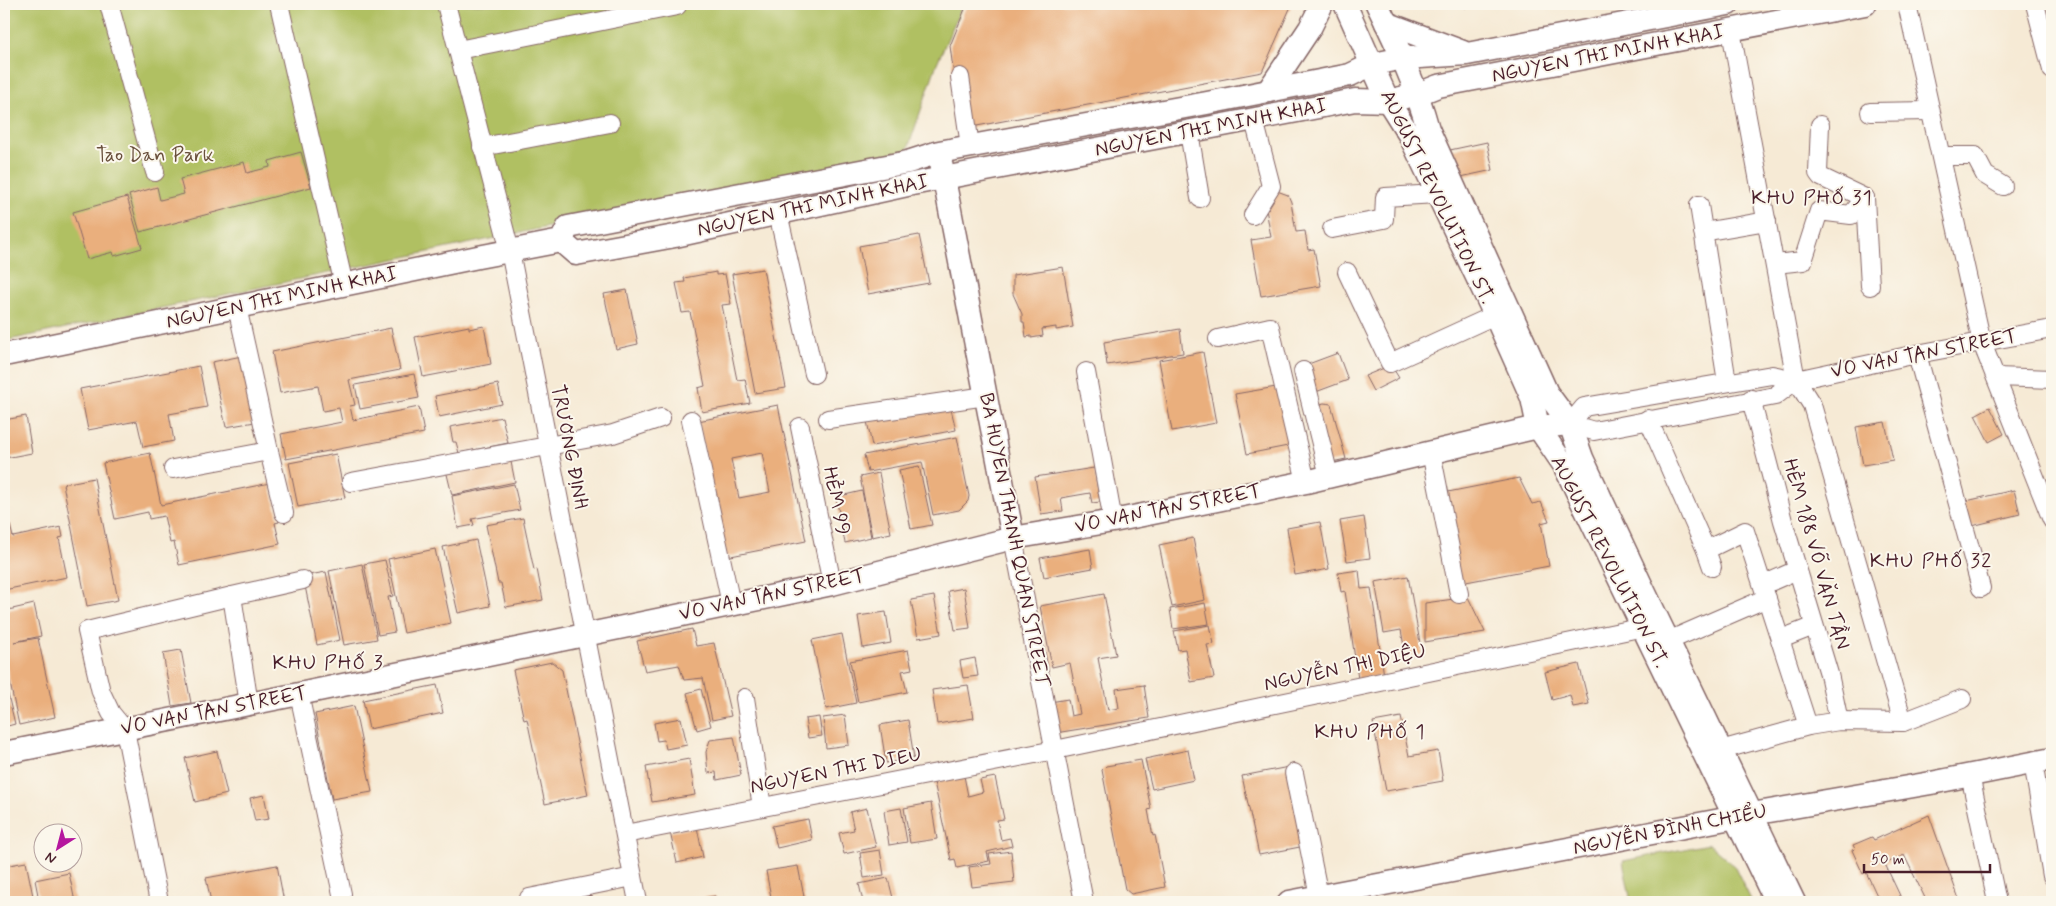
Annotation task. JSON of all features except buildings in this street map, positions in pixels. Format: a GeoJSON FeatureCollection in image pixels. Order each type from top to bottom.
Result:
{"type":"FeatureCollection","features":[{"type":"Feature","properties":{"kind":"main road"},"geometry":{"type":"LineString","coordinates":[[1268,91],[1310,28],[1322,4]]}},
{"type":"Feature","properties":{"kind":"main road","name":"AUGUST REVOLUTION ST."},"geometry":{"type":"LineString","coordinates":[[1345,4],[1388,101],[1410,136],[1532,398],[1538,427],[1564,465],[1721,750],[1776,902]]}},
{"type":"Feature","properties":{"kind":"main road","name":"NGUYEN THI MINH KHAI"},"geometry":{"type":"LineString","coordinates":[[561,241],[568,227],[908,162],[939,152],[1350,75],[1373,64],[1404,58],[1432,58],[1467,54],[1727,4]]}},
{"type":"Feature","properties":{"kind":"main road"},"geometry":{"type":"LineString","coordinates":[[1727,4],[1731,31]]}},
{"type":"Feature","properties":{"kind":"main road","name":"NGUYEN THI MINH KHAI"},"geometry":{"type":"LineString","coordinates":[[561,241],[576,254],[675,236],[944,178],[1355,100],[1388,101],[1418,94],[1438,86],[1865,4]]}},
{"type":"Feature","properties":{"kind":"main road"},"geometry":{"type":"LineString","coordinates":[[1382,13],[1467,54]]}},
{"type":"Feature","properties":{"kind":"main road","name":"AUGUST REVOLUTION ST."},"geometry":{"type":"LineString","coordinates":[[1382,13],[1404,58],[1418,94],[1428,129],[1547,393],[1570,424],[1582,458],[1657,631],[1744,815],[1794,902]]}},
{"type":"Feature","properties":{"kind":"main road","name":"BA HUYEN THANH QUAN STREET"},"geometry":{"type":"LineString","coordinates":[[939,152],[1013,538]]}},
{"type":"Feature","properties":{"kind":"main road","name":"NGUYEN THI MINH KHAI"},"geometry":{"type":"LineString","coordinates":[[4,355],[561,241]]}},
{"type":"Feature","properties":{"kind":"main road","name":"VO VAN TAN STREET"},"geometry":{"type":"LineString","coordinates":[[4,753],[125,730],[832,584],[1013,538],[1113,521],[1306,482],[1538,427],[1570,424]]}},
{"type":"Feature","properties":{"kind":"main road","name":"NGUYỄN ĐÌNH CHIỂU"},"geometry":{"type":"LineString","coordinates":[[1289,902],[1744,815],[2043,761]]}},
{"type":"Feature","properties":{"kind":"street"},"geometry":{"type":"LineString","coordinates":[[110,4],[155,172]]}},
{"type":"Feature","properties":{"kind":"street"},"geometry":{"type":"LineString","coordinates":[[279,4],[344,285]]}},
{"type":"Feature","properties":{"kind":"street","name":"TRƯƠNG ĐỊNH"},"geometry":{"type":"LineString","coordinates":[[446,4],[510,251],[638,902]]}},
{"type":"Feature","properties":{"kind":"street"},"geometry":{"type":"LineString","coordinates":[[458,50],[683,4]]}},
{"type":"Feature","properties":{"kind":"street"},"geometry":{"type":"LineString","coordinates":[[1907,4],[1982,343],[2052,520]]}},
{"type":"Feature","properties":{"kind":"street"},"geometry":{"type":"LineString","coordinates":[[2035,4],[2052,70]]}},
{"type":"Feature","properties":{"kind":"street"},"geometry":{"type":"LineString","coordinates":[[1731,31],[1796,380],[1812,405],[1902,722]]}},
{"type":"Feature","properties":{"kind":"street"},"geometry":{"type":"LineString","coordinates":[[960,77],[970,146]]}},
{"type":"Feature","properties":{"kind":"street"},"geometry":{"type":"LineString","coordinates":[[1870,112],[1930,110]]}},
{"type":"Feature","properties":{"kind":"street"},"geometry":{"type":"LineString","coordinates":[[1254,120],[1271,186],[1254,214]]}},
{"type":"Feature","properties":{"kind":"street"},"geometry":{"type":"LineString","coordinates":[[482,147],[610,123]]}},
{"type":"Feature","properties":{"kind":"street"},"geometry":{"type":"LineString","coordinates":[[1820,125],[1818,173],[1821,177],[1865,198]]}},
{"type":"Feature","properties":{"kind":"street"},"geometry":{"type":"LineString","coordinates":[[1189,132],[1200,198]]}},
{"type":"Feature","properties":{"kind":"street"},"geometry":{"type":"LineString","coordinates":[[1941,156],[1974,156],[1985,175],[2003,186]]}},
{"type":"Feature","properties":{"kind":"street"},"geometry":{"type":"LineString","coordinates":[[1332,229],[1384,219],[1385,197],[1437,194]]}},
{"type":"Feature","properties":{"kind":"street"},"geometry":{"type":"LineString","coordinates":[[1775,264],[1803,261],[1819,211],[1850,215],[1865,198]]}},
{"type":"Feature","properties":{"kind":"street"},"geometry":{"type":"LineString","coordinates":[[1865,198],[1870,286]]}},
{"type":"Feature","properties":{"kind":"street"},"geometry":{"type":"LineString","coordinates":[[1699,205],[1727,382]]}},
{"type":"Feature","properties":{"kind":"street"},"geometry":{"type":"LineString","coordinates":[[778,213],[814,374]]}},
{"type":"Feature","properties":{"kind":"street"},"geometry":{"type":"LineString","coordinates":[[1703,232],[1767,221]]}},
{"type":"Feature","properties":{"kind":"street"},"geometry":{"type":"LineString","coordinates":[[1347,272],[1390,363],[1494,315]]}},
{"type":"Feature","properties":{"kind":"street"},"geometry":{"type":"LineString","coordinates":[[237,307],[284,513]]}},
{"type":"Feature","properties":{"kind":"street"},"geometry":{"type":"LineString","coordinates":[[1218,339],[1270,328],[1306,482]]}},
{"type":"Feature","properties":{"kind":"street","name":"VO VAN TAN STREET"},"geometry":{"type":"LineString","coordinates":[[1796,380],[1772,374],[1584,408],[1570,424],[1594,430],[1775,396],[1796,380],[1918,354],[2052,329]]}},
{"type":"Feature","properties":{"kind":"street"},"geometry":{"type":"LineString","coordinates":[[1918,354],[1981,588]]}},
{"type":"Feature","properties":{"kind":"street"},"geometry":{"type":"LineString","coordinates":[[1303,371],[1329,476]]}},
{"type":"Feature","properties":{"kind":"street"},"geometry":{"type":"LineString","coordinates":[[1086,372],[1113,521]]}},
{"type":"Feature","properties":{"kind":"street"},"geometry":{"type":"LineString","coordinates":[[1996,377],[2052,379]]}},
{"type":"Feature","properties":{"kind":"street"},"geometry":{"type":"LineString","coordinates":[[828,419],[986,396]]}},
{"type":"Feature","properties":{"kind":"street","name":"HẺM 188 VÕ VĂN TẦN"},"geometry":{"type":"LineString","coordinates":[[1751,399],[1797,570],[1829,674],[1839,721]]}},
{"type":"Feature","properties":{"kind":"street"},"geometry":{"type":"LineString","coordinates":[[351,482],[613,434],[661,418]]}},
{"type":"Feature","properties":{"kind":"street"},"geometry":{"type":"LineString","coordinates":[[1648,419],[1712,566]]}},
{"type":"Feature","properties":{"kind":"street"},"geometry":{"type":"LineString","coordinates":[[691,420],[731,604]]}},
{"type":"Feature","properties":{"kind":"street","name":"HẺM 99"},"geometry":{"type":"LineString","coordinates":[[800,427],[832,584]]}},
{"type":"Feature","properties":{"kind":"street"},"geometry":{"type":"LineString","coordinates":[[173,469],[269,451]]}},
{"type":"Feature","properties":{"kind":"street"},"geometry":{"type":"LineString","coordinates":[[1431,452],[1459,594]]}},
{"type":"Feature","properties":{"kind":"street"},"geometry":{"type":"LineString","coordinates":[[1706,550],[1745,531],[1782,639],[1808,726]]}},
{"type":"Feature","properties":{"kind":"street","name":"BA HUYEN THANH QUAN STREET"},"geometry":{"type":"LineString","coordinates":[[1013,538],[1084,902]]}},
{"type":"Feature","properties":{"kind":"street","name":"NGUYỄN THỊ DIỆU"},"geometry":{"type":"LineString","coordinates":[[1054,750],[1657,631],[1765,592],[1797,570]]}},
{"type":"Feature","properties":{"kind":"street"},"geometry":{"type":"LineString","coordinates":[[159,902],[125,730],[111,713],[100,692],[87,631],[303,580]]}},
{"type":"Feature","properties":{"kind":"street"},"geometry":{"type":"LineString","coordinates":[[232,596],[249,704]]}},
{"type":"Feature","properties":{"kind":"street"},"geometry":{"type":"LineString","coordinates":[[1782,639],[1814,626]]}},
{"type":"Feature","properties":{"kind":"street"},"geometry":{"type":"LineString","coordinates":[[299,694],[342,894]]}},
{"type":"Feature","properties":{"kind":"street"},"geometry":{"type":"LineString","coordinates":[[745,698],[762,808]]}},
{"type":"Feature","properties":{"kind":"street"},"geometry":{"type":"LineString","coordinates":[[1721,750],[1808,726],[1839,721],[1902,722],[1962,699]]}},
{"type":"Feature","properties":{"kind":"street","name":"NGUYEN THI DIEU"},"geometry":{"type":"LineString","coordinates":[[625,834],[1054,750]]}},
{"type":"Feature","properties":{"kind":"street"},"geometry":{"type":"LineString","coordinates":[[2043,761],[2052,876]]}},
{"type":"Feature","properties":{"kind":"street"},"geometry":{"type":"LineString","coordinates":[[1294,773],[1319,896]]}},
{"type":"Feature","properties":{"kind":"street"},"geometry":{"type":"LineString","coordinates":[[1970,775],[1997,902]]}},
{"type":"Feature","properties":{"kind":"street"},"geometry":{"type":"LineString","coordinates":[[529,898],[633,877]]}},
{"type":"Feature","properties":{"kind":"green space","name":"Tao Dan Park"},"geometry":{"type":"Polygon","coordinates":[[[4,4],[963,4],[937,63],[903,163],[562,224],[4,341],[4,4]]]}},
{"type":"Feature","properties":{"kind":"green space"},"geometry":{"type":"Polygon","coordinates":[[[1709,844],[1735,867],[1752,902],[1631,902],[1623,861],[1709,844]]]}},
{"type":"Feature","properties":{"kind":"district","name":"KHU PHỐ 31"},"geometry":{"type":"Point","coordinates":[1812,198]}},
{"type":"Feature","properties":{"kind":"district","name":"KHU PHỐ 32"},"geometry":{"type":"Point","coordinates":[1931,561]}},
{"type":"Feature","properties":{"kind":"district","name":"KHU PHỐ 3"},"geometry":{"type":"Point","coordinates":[328,663]}},
{"type":"Feature","properties":{"kind":"district","name":"KHU PHỐ 1"},"geometry":{"type":"Point","coordinates":[1370,732]}}]}
